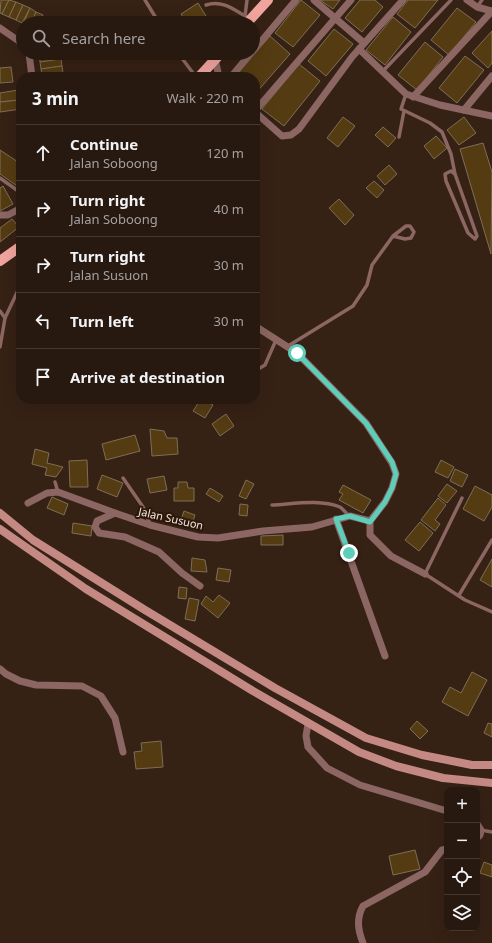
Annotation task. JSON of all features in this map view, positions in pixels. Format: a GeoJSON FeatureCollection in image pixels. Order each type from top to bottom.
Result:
{"type":"FeatureCollection","features":[{"type":"Feature","properties":{"kind":"main road"},"geometry":{"type":"LineString","coordinates":[[250,16],[268,0]]}},
{"type":"Feature","properties":{"kind":"main road"},"geometry":{"type":"LineString","coordinates":[[204,72],[214,60]]}},
{"type":"Feature","properties":{"kind":"main road"},"geometry":{"type":"LineString","coordinates":[[0,261],[16,250]]}},
{"type":"Feature","properties":{"kind":"main road"},"geometry":{"type":"LineString","coordinates":[[0,513],[39,544],[145,610],[276,688],[366,738],[422,755],[472,765],[492,765]]}},
{"type":"Feature","properties":{"kind":"main road"},"geometry":{"type":"LineString","coordinates":[[0,529],[86,589],[308,724],[359,752],[396,766],[443,778],[492,784]]}},
{"type":"Feature","properties":{"kind":"street"},"geometry":{"type":"LineString","coordinates":[[260,43],[296,0]]}},
{"type":"Feature","properties":{"kind":"street"},"geometry":{"type":"LineString","coordinates":[[314,0],[361,46],[383,72],[410,96],[492,116]]}},
{"type":"Feature","properties":{"kind":"street"},"geometry":{"type":"LineString","coordinates":[[260,106],[350,0]]}},
{"type":"Feature","properties":{"kind":"street"},"geometry":{"type":"LineString","coordinates":[[260,116],[282,136],[291,135],[299,129],[361,46],[404,0]]}},
{"type":"Feature","properties":{"kind":"street"},"geometry":{"type":"LineString","coordinates":[[410,96],[492,11],[477,6],[468,0]]}},
{"type":"Feature","properties":{"kind":"street"},"geometry":{"type":"LineString","coordinates":[[0,28],[16,39]]}},
{"type":"Feature","properties":{"kind":"street"},"geometry":{"type":"LineString","coordinates":[[30,60],[31,72]]}},
{"type":"Feature","properties":{"kind":"street"},"geometry":{"type":"LineString","coordinates":[[218,60],[219,72]]}},
{"type":"Feature","properties":{"kind":"street"},"geometry":{"type":"LineString","coordinates":[[235,72],[245,60]]}},
{"type":"Feature","properties":{"kind":"street"},"geometry":{"type":"LineString","coordinates":[[464,110],[492,76]]}},
{"type":"Feature","properties":{"kind":"street"},"geometry":{"type":"LineString","coordinates":[[0,215],[8,215],[16,211]]}},
{"type":"Feature","properties":{"kind":"street"},"geometry":{"type":"LineString","coordinates":[[260,329],[297,353],[366,423],[392,462],[396,474],[392,488],[385,502],[370,522],[370,535],[377,544],[391,556],[425,574]]}},
{"type":"Feature","properties":{"kind":"street"},"geometry":{"type":"LineString","coordinates":[[28,503],[47,493],[58,492]]}},
{"type":"Feature","properties":{"kind":"street","name":"Jalan Susuon"},"geometry":{"type":"LineString","coordinates":[[58,492],[150,526],[198,537],[218,538],[263,531],[312,527],[350,516],[370,522]]}},
{"type":"Feature","properties":{"kind":"street"},"geometry":{"type":"LineString","coordinates":[[115,513],[97,521],[95,527],[99,533],[125,537],[159,552],[182,573],[200,586]]}},
{"type":"Feature","properties":{"kind":"street"},"geometry":{"type":"LineString","coordinates":[[336,519],[385,656]]}},
{"type":"Feature","properties":{"kind":"street"},"geometry":{"type":"LineString","coordinates":[[0,669],[6,674],[20,681],[36,685],[82,686],[101,696],[115,718],[123,752]]}},
{"type":"Feature","properties":{"kind":"street"},"geometry":{"type":"LineString","coordinates":[[308,724],[306,736],[308,747],[327,768],[360,785],[444,810]]}},
{"type":"Feature","properties":{"kind":"street"},"geometry":{"type":"LineString","coordinates":[[363,943],[358,931],[358,915],[362,906],[425,872],[442,850],[444,850]]}},
{"type":"Feature","properties":{"kind":"lane"},"geometry":{"type":"LineString","coordinates":[[145,0],[155,16]]}},
{"type":"Feature","properties":{"kind":"lane"},"geometry":{"type":"LineString","coordinates":[[246,16],[247,0]]}},
{"type":"Feature","properties":{"kind":"lane"},"geometry":{"type":"LineString","coordinates":[[383,72],[451,0]]}},
{"type":"Feature","properties":{"kind":"lane"},"geometry":{"type":"LineString","coordinates":[[477,6],[482,0]]}},
{"type":"Feature","properties":{"kind":"lane"},"geometry":{"type":"LineString","coordinates":[[206,5],[212,2],[223,2],[241,16]]}},
{"type":"Feature","properties":{"kind":"lane"},"geometry":{"type":"LineString","coordinates":[[183,60],[192,72]]}},
{"type":"Feature","properties":{"kind":"lane"},"geometry":{"type":"LineString","coordinates":[[410,96],[401,106],[404,111],[430,123],[442,132],[451,154],[455,174],[477,236],[475,239],[468,233],[446,181],[445,174],[451,171],[455,174]]}},
{"type":"Feature","properties":{"kind":"lane"},"geometry":{"type":"LineString","coordinates":[[399,137],[404,111]]}},
{"type":"Feature","properties":{"kind":"lane"},"geometry":{"type":"LineString","coordinates":[[0,178],[16,190]]}},
{"type":"Feature","properties":{"kind":"lane"},"geometry":{"type":"LineString","coordinates":[[287,347],[353,306],[367,285],[372,265],[393,236],[406,226],[410,226],[414,232],[411,238],[405,239],[393,236]]}},
{"type":"Feature","properties":{"kind":"lane"},"geometry":{"type":"LineString","coordinates":[[0,347],[5,318],[16,295]]}},
{"type":"Feature","properties":{"kind":"lane"},"geometry":{"type":"LineString","coordinates":[[0,311],[5,318]]}},
{"type":"Feature","properties":{"kind":"lane"},"geometry":{"type":"LineString","coordinates":[[260,368],[265,365],[276,340]]}},
{"type":"Feature","properties":{"kind":"lane"},"geometry":{"type":"LineString","coordinates":[[123,478],[143,507],[150,526]]}},
{"type":"Feature","properties":{"kind":"lane"},"geometry":{"type":"LineString","coordinates":[[55,482],[58,492]]}},
{"type":"Feature","properties":{"kind":"lane"},"geometry":{"type":"LineString","coordinates":[[462,498],[425,574],[459,595],[492,612]]}},
{"type":"Feature","properties":{"kind":"lane"},"geometry":{"type":"LineString","coordinates":[[272,505],[309,503],[332,506],[341,508],[350,516]]}},
{"type":"Feature","properties":{"kind":"lane"},"geometry":{"type":"LineString","coordinates":[[459,595],[492,540]]}},
{"type":"Feature","properties":{"kind":"lane"},"geometry":{"type":"LineString","coordinates":[[480,827],[492,832]]}},
{"type":"Feature","properties":{"kind":"building"},"geometry":{"type":"Polygon","coordinates":[[[1,0],[9,0],[2,14],[0,13],[1,0]]]}},
{"type":"Feature","properties":{"kind":"building"},"geometry":{"type":"Polygon","coordinates":[[[9,0],[16,2],[9,17],[2,14],[9,0]]]}},
{"type":"Feature","properties":{"kind":"building"},"geometry":{"type":"Polygon","coordinates":[[[301,0],[320,15],[293,47],[275,33],[301,0]]]}},
{"type":"Feature","properties":{"kind":"building"},"geometry":{"type":"Polygon","coordinates":[[[320,0],[340,0],[333,9],[320,0]]]}},
{"type":"Feature","properties":{"kind":"building"},"geometry":{"type":"Polygon","coordinates":[[[360,0],[375,0],[383,7],[362,32],[345,18],[360,0]]]}},
{"type":"Feature","properties":{"kind":"building"},"geometry":{"type":"Polygon","coordinates":[[[408,0],[438,0],[415,28],[397,14],[408,0]]]}},
{"type":"Feature","properties":{"kind":"building"},"geometry":{"type":"Polygon","coordinates":[[[16,2],[23,5],[18,16],[16,16],[16,20],[9,17],[16,2]]]}},
{"type":"Feature","properties":{"kind":"building"},"geometry":{"type":"Polygon","coordinates":[[[198,3],[206,16],[182,16],[181,14],[198,3]]]}},
{"type":"Feature","properties":{"kind":"building"},"geometry":{"type":"Polygon","coordinates":[[[23,5],[30,8],[26,16],[18,16],[23,5]]]}},
{"type":"Feature","properties":{"kind":"building"},"geometry":{"type":"Polygon","coordinates":[[[30,8],[36,12],[34,16],[26,16],[30,8]]]}},
{"type":"Feature","properties":{"kind":"building"},"geometry":{"type":"Polygon","coordinates":[[[457,8],[476,22],[449,55],[431,40],[457,8]]]}},
{"type":"Feature","properties":{"kind":"building"},"geometry":{"type":"Polygon","coordinates":[[[36,12],[43,15],[42,16],[34,16],[36,12]]]}},
{"type":"Feature","properties":{"kind":"building"},"geometry":{"type":"Polygon","coordinates":[[[393,17],[411,32],[385,65],[366,50],[393,17]]]}},
{"type":"Feature","properties":{"kind":"building"},"geometry":{"type":"Polygon","coordinates":[[[334,29],[353,44],[326,76],[308,61],[334,29]]]}},
{"type":"Feature","properties":{"kind":"building"},"geometry":{"type":"Polygon","coordinates":[[[492,31],[492,63],[488,68],[472,53],[492,31]]]}},
{"type":"Feature","properties":{"kind":"building"},"geometry":{"type":"Polygon","coordinates":[[[270,36],[290,54],[260,88],[260,72],[238,72],[248,60],[260,60],[260,47],[270,36]]]}},
{"type":"Feature","properties":{"kind":"building"},"geometry":{"type":"Polygon","coordinates":[[[425,42],[443,57],[417,90],[398,75],[425,42]]]}},
{"type":"Feature","properties":{"kind":"building"},"geometry":{"type":"Polygon","coordinates":[[[465,56],[484,70],[457,103],[439,88],[465,56]]]}},
{"type":"Feature","properties":{"kind":"building"},"geometry":{"type":"Polygon","coordinates":[[[40,60],[54,60],[40,62],[40,60]]]}},
{"type":"Feature","properties":{"kind":"building"},"geometry":{"type":"Polygon","coordinates":[[[61,60],[62,66],[41,69],[40,62],[61,60]]]}},
{"type":"Feature","properties":{"kind":"building"},"geometry":{"type":"Polygon","coordinates":[[[299,64],[320,81],[284,126],[262,109],[299,64]]]}},
{"type":"Feature","properties":{"kind":"building"},"geometry":{"type":"Polygon","coordinates":[[[62,66],[63,72],[41,72],[41,69],[62,66]]]}},
{"type":"Feature","properties":{"kind":"building"},"geometry":{"type":"Polygon","coordinates":[[[11,67],[13,82],[0,83],[0,68],[11,67]]]}},
{"type":"Feature","properties":{"kind":"building"},"geometry":{"type":"Polygon","coordinates":[[[16,90],[16,100],[0,102],[0,93],[16,90]]]}},
{"type":"Feature","properties":{"kind":"building"},"geometry":{"type":"Polygon","coordinates":[[[16,100],[16,110],[0,112],[0,102],[16,100]]]}},
{"type":"Feature","properties":{"kind":"building"},"geometry":{"type":"Polygon","coordinates":[[[343,117],[355,126],[338,147],[327,138],[343,117]]]}},
{"type":"Feature","properties":{"kind":"building"},"geometry":{"type":"Polygon","coordinates":[[[464,117],[476,133],[459,145],[447,130],[464,117]]]}},
{"type":"Feature","properties":{"kind":"building"},"geometry":{"type":"Polygon","coordinates":[[[383,127],[396,138],[388,147],[375,135],[383,127]]]}},
{"type":"Feature","properties":{"kind":"building"},"geometry":{"type":"Polygon","coordinates":[[[436,136],[447,148],[434,159],[424,146],[436,136]]]}},
{"type":"Feature","properties":{"kind":"building"},"geometry":{"type":"Polygon","coordinates":[[[483,143],[492,172],[491,254],[460,149],[483,143]]]}},
{"type":"Feature","properties":{"kind":"building"},"geometry":{"type":"Polygon","coordinates":[[[0,150],[16,161],[16,185],[0,174],[0,150]]]}},
{"type":"Feature","properties":{"kind":"building"},"geometry":{"type":"Polygon","coordinates":[[[389,165],[397,174],[385,185],[377,176],[389,165]]]}},
{"type":"Feature","properties":{"kind":"building"},"geometry":{"type":"Polygon","coordinates":[[[374,181],[384,190],[377,198],[366,188],[374,181]]]}},
{"type":"Feature","properties":{"kind":"building"},"geometry":{"type":"Polygon","coordinates":[[[3,186],[13,204],[0,211],[0,188],[3,186]]]}},
{"type":"Feature","properties":{"kind":"building"},"geometry":{"type":"Polygon","coordinates":[[[339,199],[354,215],[345,225],[329,208],[339,199]]]}},
{"type":"Feature","properties":{"kind":"building"},"geometry":{"type":"Polygon","coordinates":[[[12,219],[16,224],[16,229],[0,242],[0,228],[12,219]]]}},
{"type":"Feature","properties":{"kind":"building"},"geometry":{"type":"Polygon","coordinates":[[[198,404],[213,405],[205,418],[193,411],[198,404]]]}},
{"type":"Feature","properties":{"kind":"building"},"geometry":{"type":"Polygon","coordinates":[[[226,414],[234,426],[220,436],[212,424],[226,414]]]}},
{"type":"Feature","properties":{"kind":"building"},"geometry":{"type":"Polygon","coordinates":[[[150,429],[164,431],[167,438],[177,438],[178,454],[152,456],[150,429]]]}},
{"type":"Feature","properties":{"kind":"building"},"geometry":{"type":"Polygon","coordinates":[[[135,435],[140,451],[106,460],[102,444],[135,435]]]}},
{"type":"Feature","properties":{"kind":"building"},"geometry":{"type":"Polygon","coordinates":[[[35,449],[49,453],[47,463],[63,467],[56,477],[45,475],[47,468],[32,464],[35,449]]]}},
{"type":"Feature","properties":{"kind":"building"},"geometry":{"type":"Polygon","coordinates":[[[87,460],[88,487],[70,487],[69,461],[87,460]]]}},
{"type":"Feature","properties":{"kind":"building"},"geometry":{"type":"Polygon","coordinates":[[[441,460],[454,467],[448,478],[435,472],[441,460]]]}},
{"type":"Feature","properties":{"kind":"building"},"geometry":{"type":"Polygon","coordinates":[[[455,469],[468,475],[462,487],[450,481],[455,469]]]}},
{"type":"Feature","properties":{"kind":"building"},"geometry":{"type":"Polygon","coordinates":[[[102,475],[123,483],[117,497],[97,489],[102,475]]]}},
{"type":"Feature","properties":{"kind":"building"},"geometry":{"type":"Polygon","coordinates":[[[164,476],[167,490],[150,493],[147,479],[164,476]]]}},
{"type":"Feature","properties":{"kind":"building"},"geometry":{"type":"Polygon","coordinates":[[[246,480],[254,484],[246,499],[239,496],[246,480]]]}},
{"type":"Feature","properties":{"kind":"building"},"geometry":{"type":"Polygon","coordinates":[[[178,482],[187,482],[188,488],[194,488],[194,501],[174,501],[174,488],[178,488],[178,482]]]}},
{"type":"Feature","properties":{"kind":"building"},"geometry":{"type":"Polygon","coordinates":[[[447,484],[457,491],[447,503],[438,496],[447,484]]]}},
{"type":"Feature","properties":{"kind":"building"},"geometry":{"type":"Polygon","coordinates":[[[343,485],[371,500],[363,513],[339,500],[343,494],[339,492],[343,485]]]}},
{"type":"Feature","properties":{"kind":"building"},"geometry":{"type":"Polygon","coordinates":[[[475,486],[492,495],[492,507],[484,521],[463,509],[475,486]]]}},
{"type":"Feature","properties":{"kind":"building"},"geometry":{"type":"Polygon","coordinates":[[[210,488],[223,496],[219,502],[206,494],[210,488]]]}},
{"type":"Feature","properties":{"kind":"building"},"geometry":{"type":"Polygon","coordinates":[[[52,497],[68,504],[64,515],[47,508],[52,497]]]}},
{"type":"Feature","properties":{"kind":"building"},"geometry":{"type":"Polygon","coordinates":[[[438,498],[446,505],[435,520],[440,524],[435,531],[421,520],[438,498]]]}},
{"type":"Feature","properties":{"kind":"building"},"geometry":{"type":"Polygon","coordinates":[[[240,504],[248,505],[247,516],[239,515],[240,504]]]}},
{"type":"Feature","properties":{"kind":"building"},"geometry":{"type":"Polygon","coordinates":[[[184,511],[195,515],[192,524],[181,520],[184,511]]]}},
{"type":"Feature","properties":{"kind":"building"},"geometry":{"type":"Polygon","coordinates":[[[420,522],[433,533],[419,551],[405,540],[420,522]]]}},
{"type":"Feature","properties":{"kind":"building"},"geometry":{"type":"Polygon","coordinates":[[[73,523],[92,526],[91,536],[72,533],[73,523]]]}},
{"type":"Feature","properties":{"kind":"building"},"geometry":{"type":"Polygon","coordinates":[[[283,535],[283,545],[261,545],[261,536],[283,535]]]}},
{"type":"Feature","properties":{"kind":"building"},"geometry":{"type":"Polygon","coordinates":[[[192,558],[205,560],[207,572],[191,571],[192,558]]]}},
{"type":"Feature","properties":{"kind":"building"},"geometry":{"type":"Polygon","coordinates":[[[492,559],[492,587],[480,580],[492,559]]]}},
{"type":"Feature","properties":{"kind":"building"},"geometry":{"type":"Polygon","coordinates":[[[218,568],[231,570],[229,582],[216,580],[218,568]]]}},
{"type":"Feature","properties":{"kind":"building"},"geometry":{"type":"Polygon","coordinates":[[[179,587],[187,588],[186,599],[178,598],[179,587]]]}},
{"type":"Feature","properties":{"kind":"building"},"geometry":{"type":"Polygon","coordinates":[[[219,595],[230,603],[218,618],[201,604],[206,596],[213,602],[219,595]]]}},
{"type":"Feature","properties":{"kind":"building"},"geometry":{"type":"Polygon","coordinates":[[[189,598],[199,600],[195,621],[185,619],[189,598]]]}},
{"type":"Feature","properties":{"kind":"building"},"geometry":{"type":"Polygon","coordinates":[[[472,672],[487,680],[468,716],[442,702],[450,687],[461,693],[472,672]]]}},
{"type":"Feature","properties":{"kind":"building"},"geometry":{"type":"Polygon","coordinates":[[[417,721],[428,731],[420,739],[410,729],[417,721]]]}},
{"type":"Feature","properties":{"kind":"building"},"geometry":{"type":"Polygon","coordinates":[[[488,723],[492,724],[492,737],[484,733],[488,723]]]}},
{"type":"Feature","properties":{"kind":"building"},"geometry":{"type":"Polygon","coordinates":[[[161,741],[163,767],[136,769],[134,752],[142,751],[141,743],[161,741]]]}},
{"type":"Feature","properties":{"kind":"building"},"geometry":{"type":"Polygon","coordinates":[[[415,850],[420,869],[393,875],[389,856],[415,850]]]}},
{"type":"Feature","properties":{"kind":"building"},"geometry":{"type":"Polygon","coordinates":[[[484,862],[492,865],[492,877],[480,873],[484,862]]]}},
{"type":"Feature","properties":{"kind":"route"},"geometry":{"type":"LineString","coordinates":[[297,353],[366,423],[392,462],[396,474],[392,488],[385,502],[370,522],[350,516],[336,519],[349,553]]}}]}
